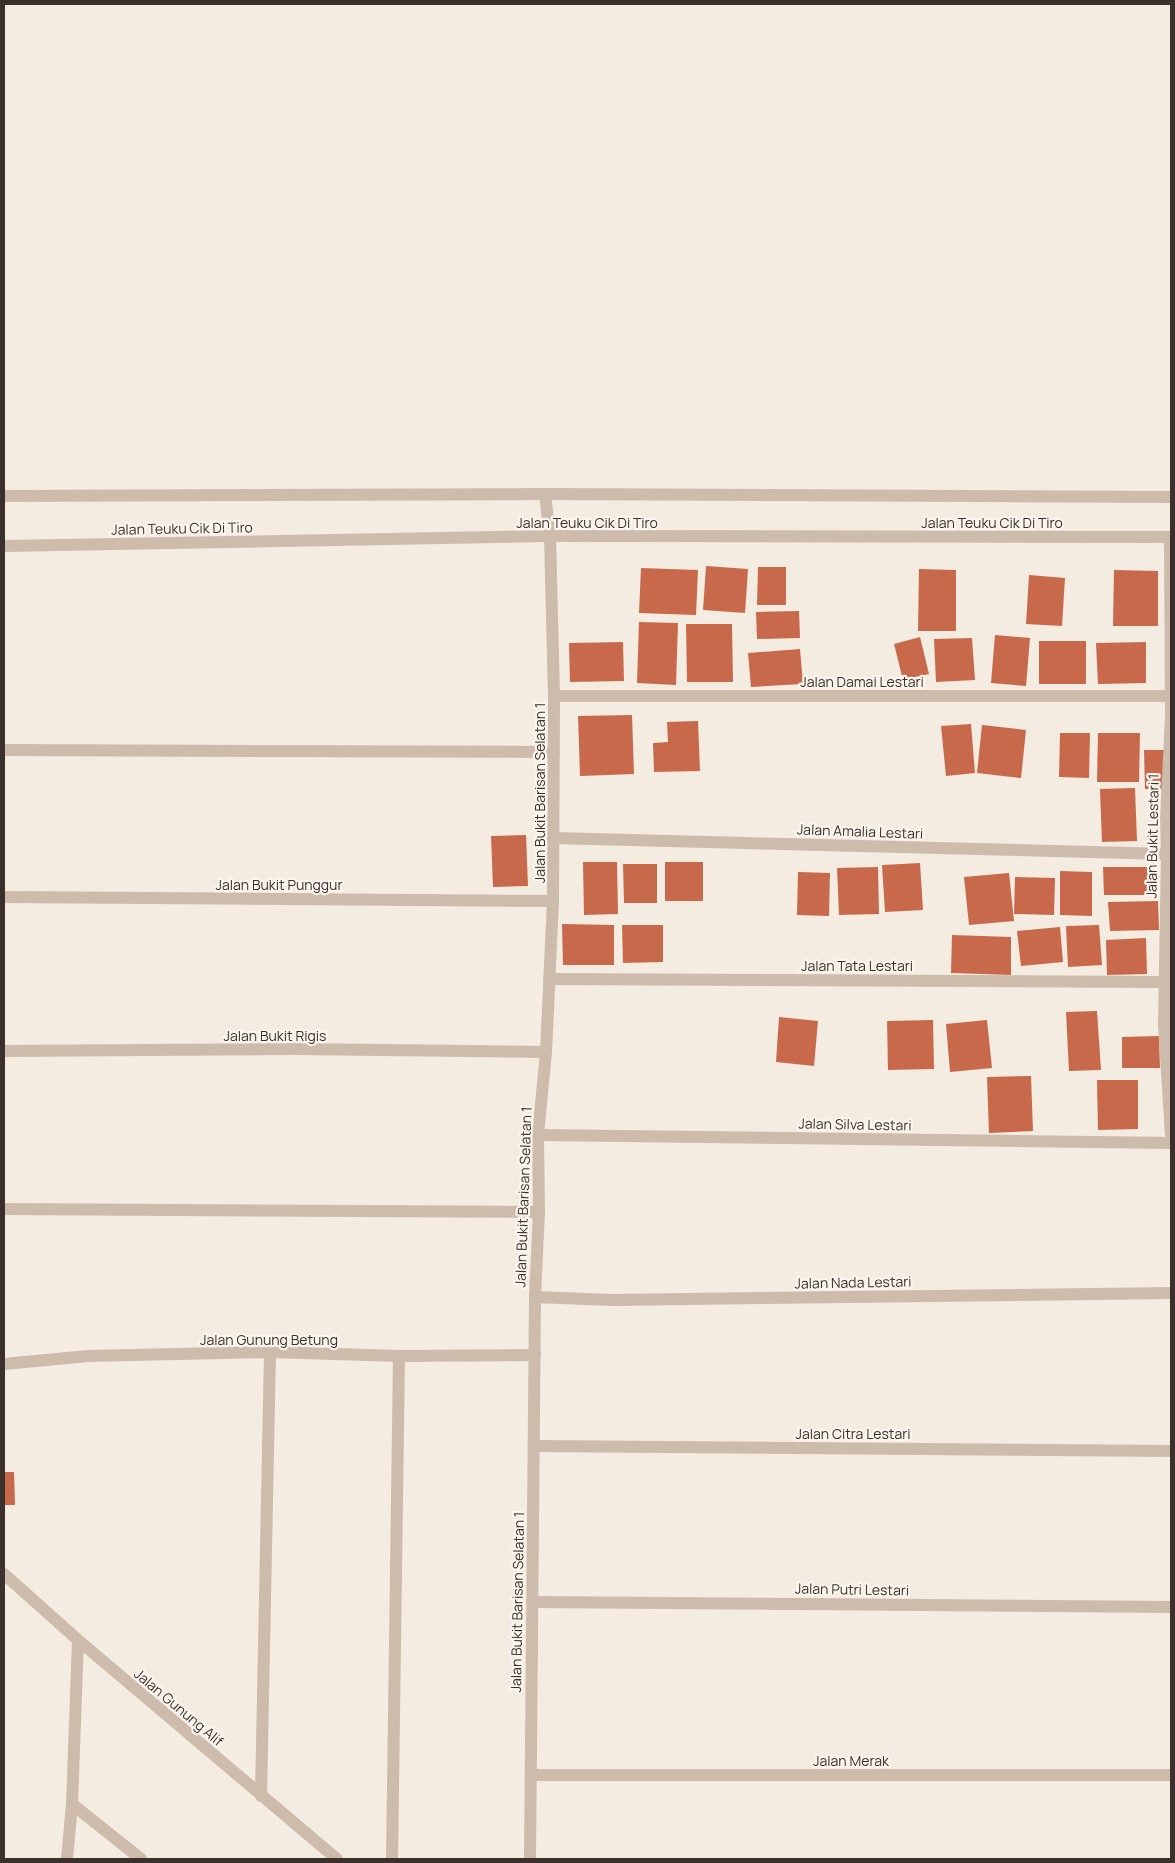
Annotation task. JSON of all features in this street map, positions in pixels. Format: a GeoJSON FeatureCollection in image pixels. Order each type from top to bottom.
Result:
{"type":"FeatureCollection","features":[{"type":"Feature","properties":{"kind":"street","name":"Jalan Teuku Cik Di Tiro"},"geometry":{"type":"LineString","coordinates":[[4,496],[545,494],[1171,497]]}},
{"type":"Feature","properties":{"kind":"street","name":"Jalan Bukit Barisan Selatan 1"},"geometry":{"type":"LineString","coordinates":[[530,1859],[534,1355],[539,1212],[538,1135],[546,1052],[554,901],[554,696],[550,536],[545,494]]}},
{"type":"Feature","properties":{"kind":"street","name":"Jalan Teuku Cik Di Tiro"},"geometry":{"type":"LineString","coordinates":[[4,546],[550,536],[1171,537]]}},
{"type":"Feature","properties":{"kind":"street","name":"Jalan Bukit Lestari 1"},"geometry":{"type":"LineString","coordinates":[[1171,537],[1171,696],[1166,817],[1164,1025],[1171,1135]]}},
{"type":"Feature","properties":{"kind":"street","name":"Jalan Damai Lestari"},"geometry":{"type":"LineString","coordinates":[[554,696],[1171,696]]}},
{"type":"Feature","properties":{"kind":"street"},"geometry":{"type":"LineString","coordinates":[[4,750],[554,752]]}},
{"type":"Feature","properties":{"kind":"street","name":"Jalan Amalia Lestari"},"geometry":{"type":"LineString","coordinates":[[553,838],[1167,854]]}},
{"type":"Feature","properties":{"kind":"street","name":"Jalan Bukit Punggur"},"geometry":{"type":"LineString","coordinates":[[4,897],[554,901]]}},
{"type":"Feature","properties":{"kind":"street","name":"Jalan Tata Lestari"},"geometry":{"type":"LineString","coordinates":[[550,979],[1165,982]]}},
{"type":"Feature","properties":{"kind":"street","name":"Jalan Bukit Rigis"},"geometry":{"type":"LineString","coordinates":[[4,1051],[296,1049],[546,1052]]}},
{"type":"Feature","properties":{"kind":"street","name":"Jalan Silva Lestari"},"geometry":{"type":"LineString","coordinates":[[538,1135],[1171,1143]]}},
{"type":"Feature","properties":{"kind":"street"},"geometry":{"type":"LineString","coordinates":[[4,1210],[539,1212]]}},
{"type":"Feature","properties":{"kind":"street","name":"Jalan Nada Lestari"},"geometry":{"type":"LineString","coordinates":[[535,1297],[612,1300],[1171,1293]]}},
{"type":"Feature","properties":{"kind":"street"},"geometry":{"type":"LineString","coordinates":[[261,1796],[270,1352]]}},
{"type":"Feature","properties":{"kind":"street","name":"Jalan Gunung Betung"},"geometry":{"type":"LineString","coordinates":[[4,1364],[88,1356],[270,1352],[399,1356],[534,1355]]}},
{"type":"Feature","properties":{"kind":"street"},"geometry":{"type":"LineString","coordinates":[[392,1859],[399,1356]]}},
{"type":"Feature","properties":{"kind":"street","name":"Jalan Citra Lestari"},"geometry":{"type":"LineString","coordinates":[[534,1446],[1171,1451]]}},
{"type":"Feature","properties":{"kind":"street","name":"Jalan Gunung Alif"},"geometry":{"type":"LineString","coordinates":[[4,1574],[78,1640],[337,1859]]}},
{"type":"Feature","properties":{"kind":"street","name":"Jalan Putri Lestari"},"geometry":{"type":"LineString","coordinates":[[532,1602],[1171,1607]]}},
{"type":"Feature","properties":{"kind":"street"},"geometry":{"type":"LineString","coordinates":[[67,1859],[72,1804],[78,1640]]}},
{"type":"Feature","properties":{"kind":"street","name":"Jalan Merak"},"geometry":{"type":"LineString","coordinates":[[531,1774],[1171,1776]]}},
{"type":"Feature","properties":{"kind":"street"},"geometry":{"type":"LineString","coordinates":[[72,1804],[141,1859]]}},
{"type":"Feature","properties":{"kind":"building"},"geometry":{"type":"Polygon","coordinates":[[[706,566],[748,569],[745,613],[703,610],[706,566]]]}},
{"type":"Feature","properties":{"kind":"building"},"geometry":{"type":"Polygon","coordinates":[[[758,567],[786,567],[786,605],[757,605],[758,567]]]}},
{"type":"Feature","properties":{"kind":"building"},"geometry":{"type":"Polygon","coordinates":[[[641,568],[698,570],[696,615],[639,613],[641,568]]]}},
{"type":"Feature","properties":{"kind":"building"},"geometry":{"type":"Polygon","coordinates":[[[919,569],[956,570],[956,631],[918,631],[919,569]]]}},
{"type":"Feature","properties":{"kind":"building"},"geometry":{"type":"Polygon","coordinates":[[[1114,570],[1158,571],[1158,626],[1113,626],[1114,570]]]}},
{"type":"Feature","properties":{"kind":"building"},"geometry":{"type":"Polygon","coordinates":[[[1029,575],[1065,578],[1062,626],[1026,624],[1029,575]]]}},
{"type":"Feature","properties":{"kind":"building"},"geometry":{"type":"Polygon","coordinates":[[[799,611],[800,638],[757,639],[756,612],[799,611]]]}},
{"type":"Feature","properties":{"kind":"building"},"geometry":{"type":"Polygon","coordinates":[[[639,622],[678,623],[676,685],[637,683],[639,622]]]}},
{"type":"Feature","properties":{"kind":"building"},"geometry":{"type":"Polygon","coordinates":[[[686,624],[732,624],[733,682],[687,682],[686,624]]]}},
{"type":"Feature","properties":{"kind":"building"},"geometry":{"type":"Polygon","coordinates":[[[995,635],[1030,638],[1026,686],[991,683],[995,635]]]}},
{"type":"Feature","properties":{"kind":"building"},"geometry":{"type":"Polygon","coordinates":[[[920,637],[929,674],[903,680],[894,644],[920,637]]]}},
{"type":"Feature","properties":{"kind":"building"},"geometry":{"type":"Polygon","coordinates":[[[972,638],[975,680],[936,682],[934,639],[972,638]]]}},
{"type":"Feature","properties":{"kind":"building"},"geometry":{"type":"Polygon","coordinates":[[[1039,641],[1086,641],[1086,684],[1039,684],[1039,641]]]}},
{"type":"Feature","properties":{"kind":"building"},"geometry":{"type":"Polygon","coordinates":[[[623,642],[624,681],[570,682],[569,643],[623,642]]]}},
{"type":"Feature","properties":{"kind":"building"},"geometry":{"type":"Polygon","coordinates":[[[1146,642],[1146,683],[1098,684],[1096,643],[1146,642]]]}},
{"type":"Feature","properties":{"kind":"building"},"geometry":{"type":"Polygon","coordinates":[[[800,649],[803,684],[751,687],[748,653],[800,649]]]}},
{"type":"Feature","properties":{"kind":"building"},"geometry":{"type":"Polygon","coordinates":[[[632,715],[634,774],[580,776],[578,716],[632,715]]]}},
{"type":"Feature","properties":{"kind":"building"},"geometry":{"type":"Polygon","coordinates":[[[698,721],[700,771],[654,772],[653,743],[668,742],[667,722],[698,721]]]}},
{"type":"Feature","properties":{"kind":"building"},"geometry":{"type":"Polygon","coordinates":[[[971,724],[975,773],[946,776],[941,726],[971,724]]]}},
{"type":"Feature","properties":{"kind":"building"},"geometry":{"type":"Polygon","coordinates":[[[982,725],[1026,730],[1021,778],[977,773],[982,725]]]}},
{"type":"Feature","properties":{"kind":"building"},"geometry":{"type":"Polygon","coordinates":[[[1060,733],[1090,733],[1089,778],[1059,777],[1060,733]]]}},
{"type":"Feature","properties":{"kind":"building"},"geometry":{"type":"Polygon","coordinates":[[[1098,733],[1140,733],[1139,782],[1097,782],[1098,733]]]}},
{"type":"Feature","properties":{"kind":"building"},"geometry":{"type":"Polygon","coordinates":[[[1144,750],[1164,750],[1164,789],[1145,789],[1144,750]]]}},
{"type":"Feature","properties":{"kind":"building"},"geometry":{"type":"Polygon","coordinates":[[[1135,788],[1137,841],[1102,842],[1100,789],[1135,788]]]}},
{"type":"Feature","properties":{"kind":"building"},"geometry":{"type":"Polygon","coordinates":[[[526,835],[528,886],[493,887],[491,836],[526,835]]]}},
{"type":"Feature","properties":{"kind":"building"},"geometry":{"type":"Polygon","coordinates":[[[583,862],[617,862],[618,914],[584,915],[583,862]]]}},
{"type":"Feature","properties":{"kind":"building"},"geometry":{"type":"Polygon","coordinates":[[[665,862],[703,862],[703,901],[665,901],[665,862]]]}},
{"type":"Feature","properties":{"kind":"building"},"geometry":{"type":"Polygon","coordinates":[[[920,863],[923,910],[885,912],[882,865],[920,863]]]}},
{"type":"Feature","properties":{"kind":"building"},"geometry":{"type":"Polygon","coordinates":[[[623,864],[657,864],[657,903],[624,903],[623,864]]]}},
{"type":"Feature","properties":{"kind":"building"},"geometry":{"type":"Polygon","coordinates":[[[878,867],[879,914],[839,915],[837,868],[878,867]]]}},
{"type":"Feature","properties":{"kind":"building"},"geometry":{"type":"Polygon","coordinates":[[[1103,867],[1155,867],[1156,895],[1104,895],[1103,867]]]}},
{"type":"Feature","properties":{"kind":"building"},"geometry":{"type":"Polygon","coordinates":[[[1060,871],[1092,872],[1092,916],[1060,915],[1060,871]]]}},
{"type":"Feature","properties":{"kind":"building"},"geometry":{"type":"Polygon","coordinates":[[[798,872],[830,873],[829,916],[797,915],[798,872]]]}},
{"type":"Feature","properties":{"kind":"building"},"geometry":{"type":"Polygon","coordinates":[[[1009,873],[1014,921],[969,925],[964,877],[1009,873]]]}},
{"type":"Feature","properties":{"kind":"building"},"geometry":{"type":"Polygon","coordinates":[[[1015,877],[1055,878],[1054,915],[1014,914],[1015,877]]]}},
{"type":"Feature","properties":{"kind":"building"},"geometry":{"type":"Polygon","coordinates":[[[1158,901],[1159,930],[1110,931],[1108,902],[1158,901]]]}},
{"type":"Feature","properties":{"kind":"building"},"geometry":{"type":"Polygon","coordinates":[[[562,924],[614,925],[614,965],[563,965],[562,924]]]}},
{"type":"Feature","properties":{"kind":"building"},"geometry":{"type":"Polygon","coordinates":[[[622,925],[663,925],[663,962],[623,963],[622,925]]]}},
{"type":"Feature","properties":{"kind":"building"},"geometry":{"type":"Polygon","coordinates":[[[1099,925],[1102,965],[1068,967],[1066,926],[1099,925]]]}},
{"type":"Feature","properties":{"kind":"building"},"geometry":{"type":"Polygon","coordinates":[[[1060,927],[1063,962],[1021,966],[1017,931],[1060,927]]]}},
{"type":"Feature","properties":{"kind":"building"},"geometry":{"type":"Polygon","coordinates":[[[952,935],[1011,937],[1011,975],[951,973],[952,935]]]}},
{"type":"Feature","properties":{"kind":"building"},"geometry":{"type":"Polygon","coordinates":[[[1146,938],[1147,974],[1107,975],[1106,940],[1146,938]]]}},
{"type":"Feature","properties":{"kind":"building"},"geometry":{"type":"Polygon","coordinates":[[[1097,1011],[1101,1070],[1069,1071],[1066,1012],[1097,1011]]]}},
{"type":"Feature","properties":{"kind":"building"},"geometry":{"type":"Polygon","coordinates":[[[779,1017],[818,1021],[814,1066],[776,1062],[779,1017]]]}},
{"type":"Feature","properties":{"kind":"building"},"geometry":{"type":"Polygon","coordinates":[[[933,1020],[934,1069],[888,1070],[887,1021],[933,1020]]]}},
{"type":"Feature","properties":{"kind":"building"},"geometry":{"type":"Polygon","coordinates":[[[987,1020],[992,1068],[950,1072],[946,1024],[987,1020]]]}},
{"type":"Feature","properties":{"kind":"building"},"geometry":{"type":"Polygon","coordinates":[[[1159,1036],[1160,1068],[1122,1068],[1122,1037],[1159,1036]]]}},
{"type":"Feature","properties":{"kind":"building"},"geometry":{"type":"Polygon","coordinates":[[[1031,1076],[1033,1131],[989,1133],[987,1077],[1031,1076]]]}},
{"type":"Feature","properties":{"kind":"building"},"geometry":{"type":"Polygon","coordinates":[[[1097,1080],[1138,1080],[1138,1129],[1098,1130],[1097,1080]]]}},
{"type":"Feature","properties":{"kind":"building"},"geometry":{"type":"Polygon","coordinates":[[[4,1472],[14,1472],[15,1505],[4,1505],[4,1472]]]}}]}
